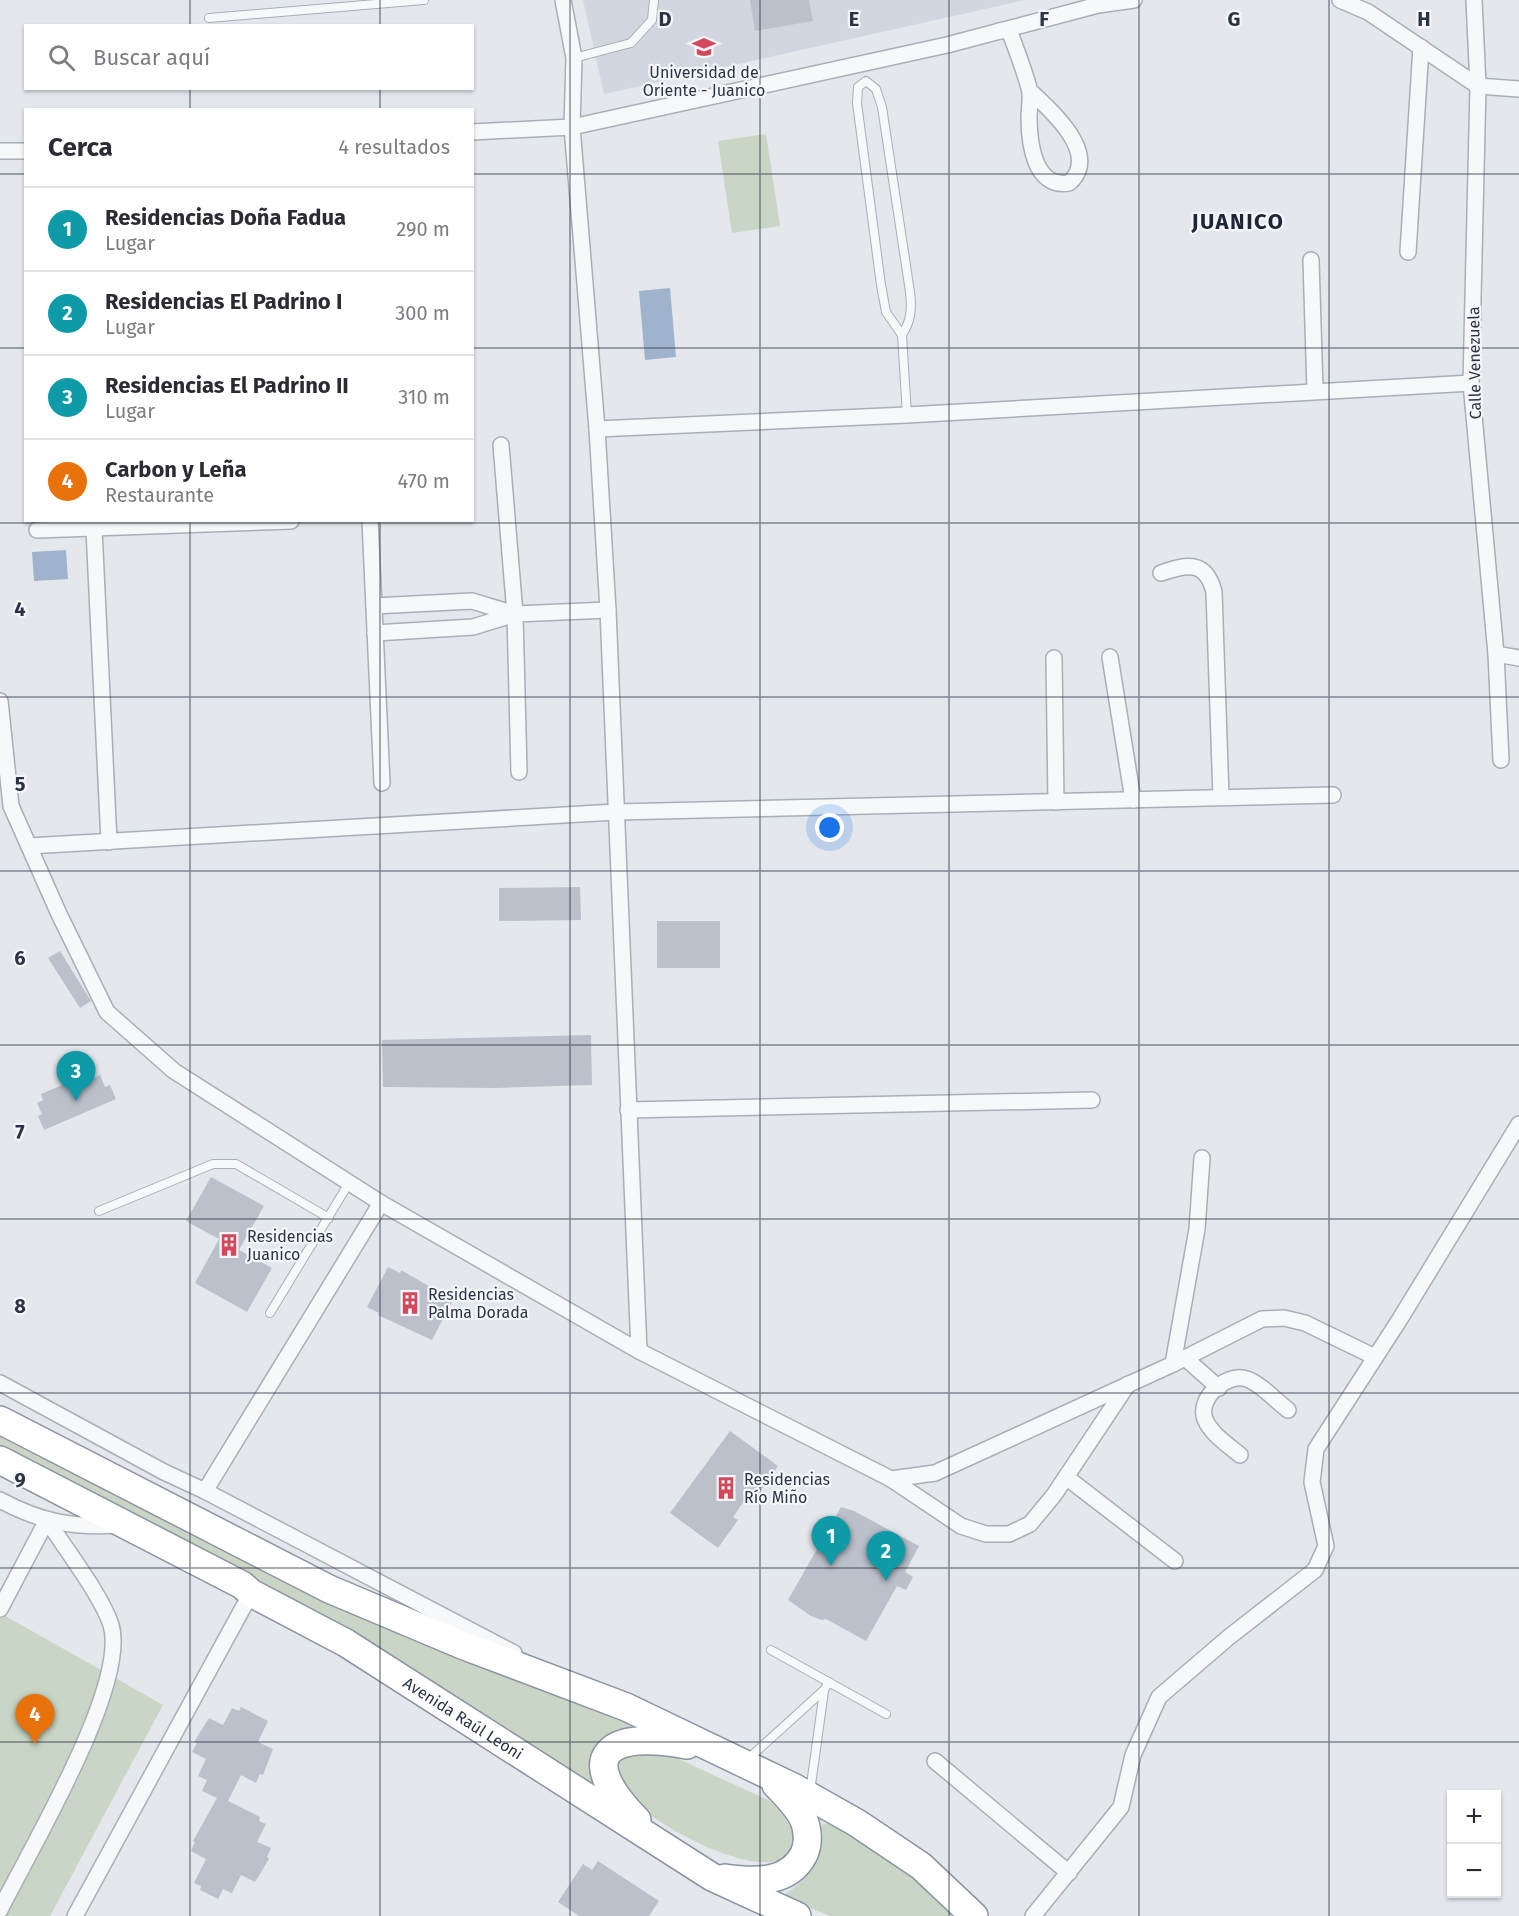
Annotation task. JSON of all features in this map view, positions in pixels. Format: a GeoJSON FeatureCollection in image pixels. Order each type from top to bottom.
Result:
{"type":"FeatureCollection","features":[{"type":"Feature","properties":{"kind":"highway"},"geometry":{"type":"LineString","coordinates":[[0,1420],[330,1589],[462,1645],[626,1707],[809,1796],[857,1823],[921,1866],[974,1916]]}},
{"type":"Feature","properties":{"kind":"highway","name":"Avenida Raúl Leoni"},"geometry":{"type":"LineString","coordinates":[[0,1460],[242,1585],[251,1593],[346,1643],[712,1877],[796,1916]]}},
{"type":"Feature","properties":{"kind":"highway"},"geometry":{"type":"LineString","coordinates":[[662,1846],[609,1786],[605,1769],[607,1754],[612,1748],[626,1741],[649,1739],[744,1763],[804,1819],[807,1847],[795,1867],[771,1879],[750,1881],[712,1877]]}},
{"type":"Feature","properties":{"kind":"street"},"geometry":{"type":"LineString","coordinates":[[563,0],[574,58],[572,127],[597,429],[608,610],[639,1351]]}},
{"type":"Feature","properties":{"kind":"street"},"geometry":{"type":"LineString","coordinates":[[474,132],[572,127],[999,31],[1098,5],[1134,0]]}},
{"type":"Feature","properties":{"kind":"street"},"geometry":{"type":"LineString","coordinates":[[1340,0],[1368,12],[1478,86],[1519,89]]}},
{"type":"Feature","properties":{"kind":"street","name":"Calle Venezuela"},"geometry":{"type":"LineString","coordinates":[[1474,0],[1478,86],[1471,383],[1496,654],[1501,760]]}},
{"type":"Feature","properties":{"kind":"street"},"geometry":{"type":"LineString","coordinates":[[999,31],[1010,30],[1030,91],[1029,117],[1033,149],[1041,172],[1051,182],[1069,183],[1076,177],[1078,169],[1076,146],[1058,116],[1030,91]]}},
{"type":"Feature","properties":{"kind":"street"},"geometry":{"type":"LineString","coordinates":[[1408,252],[1421,47]]}},
{"type":"Feature","properties":{"kind":"street"},"geometry":{"type":"LineString","coordinates":[[0,151],[24,151]]}},
{"type":"Feature","properties":{"kind":"street"},"geometry":{"type":"LineString","coordinates":[[1311,260],[1315,391]]}},
{"type":"Feature","properties":{"kind":"street"},"geometry":{"type":"LineString","coordinates":[[597,429],[907,415],[1471,383]]}},
{"type":"Feature","properties":{"kind":"street"},"geometry":{"type":"LineString","coordinates":[[501,445],[515,614],[519,772]]}},
{"type":"Feature","properties":{"kind":"street"},"geometry":{"type":"LineString","coordinates":[[38,531],[266,522]]}},
{"type":"Feature","properties":{"kind":"street"},"geometry":{"type":"LineString","coordinates":[[370,522],[382,783]]}},
{"type":"Feature","properties":{"kind":"street"},"geometry":{"type":"LineString","coordinates":[[94,529],[109,842]]}},
{"type":"Feature","properties":{"kind":"street"},"geometry":{"type":"LineString","coordinates":[[1161,573],[1180,566],[1193,566],[1203,571],[1213,586],[1221,797]]}},
{"type":"Feature","properties":{"kind":"street"},"geometry":{"type":"LineString","coordinates":[[374,606],[472,602],[515,614]]}},
{"type":"Feature","properties":{"kind":"street"},"geometry":{"type":"LineString","coordinates":[[375,633],[473,627],[515,614],[608,610]]}},
{"type":"Feature","properties":{"kind":"street"},"geometry":{"type":"LineString","coordinates":[[1496,654],[1519,658]]}},
{"type":"Feature","properties":{"kind":"street"},"geometry":{"type":"LineString","coordinates":[[1110,657],[1133,800]]}},
{"type":"Feature","properties":{"kind":"street"},"geometry":{"type":"LineString","coordinates":[[1054,658],[1056,802]]}},
{"type":"Feature","properties":{"kind":"street"},"geometry":{"type":"LineString","coordinates":[[0,701],[11,806],[107,1012],[174,1071],[381,1203],[639,1351],[891,1479],[961,1526],[986,1534],[1009,1534],[1030,1524],[1066,1478],[1128,1384]]}},
{"type":"Feature","properties":{"kind":"street"},"geometry":{"type":"LineString","coordinates":[[29,846],[616,812],[1333,795]]}},
{"type":"Feature","properties":{"kind":"street"},"geometry":{"type":"LineString","coordinates":[[628,1110],[1092,1100]]}},
{"type":"Feature","properties":{"kind":"street"},"geometry":{"type":"LineString","coordinates":[[1033,1916],[1070,1873],[1120,1808],[1133,1755],[1159,1697],[1229,1637],[1315,1570],[1326,1546],[1312,1482],[1316,1449],[1519,1124]]}},
{"type":"Feature","properties":{"kind":"street"},"geometry":{"type":"LineString","coordinates":[[1179,1361],[1197,1229],[1202,1158]]}},
{"type":"Feature","properties":{"kind":"street"},"geometry":{"type":"LineString","coordinates":[[205,1491],[381,1203]]}},
{"type":"Feature","properties":{"kind":"street"},"geometry":{"type":"LineString","coordinates":[[891,1479],[935,1473],[1179,1361],[1262,1319],[1284,1318],[1305,1323],[1375,1357]]}},
{"type":"Feature","properties":{"kind":"street"},"geometry":{"type":"LineString","coordinates":[[1179,1361],[1219,1388]]}},
{"type":"Feature","properties":{"kind":"street"},"geometry":{"type":"LineString","coordinates":[[1240,1455],[1213,1431],[1205,1418],[1204,1407],[1208,1396],[1231,1379],[1249,1380],[1288,1410]]}},
{"type":"Feature","properties":{"kind":"street"},"geometry":{"type":"LineString","coordinates":[[0,1383],[164,1472],[205,1491],[508,1650],[549,1677]]}},
{"type":"Feature","properties":{"kind":"street"},"geometry":{"type":"LineString","coordinates":[[1066,1478],[1175,1561]]}},
{"type":"Feature","properties":{"kind":"street","name":"Avenida Raúl Leoni"},"geometry":{"type":"LineString","coordinates":[[0,1500],[47,1520],[69,1526],[126,1525]]}},
{"type":"Feature","properties":{"kind":"street"},"geometry":{"type":"LineString","coordinates":[[0,1609],[47,1520]]}},
{"type":"Feature","properties":{"kind":"street"},"geometry":{"type":"LineString","coordinates":[[0,1910],[4,1891],[98,1716],[114,1653],[110,1623],[47,1520]]}},
{"type":"Feature","properties":{"kind":"street"},"geometry":{"type":"LineString","coordinates":[[75,1916],[251,1593]]}},
{"type":"Feature","properties":{"kind":"street"},"geometry":{"type":"LineString","coordinates":[[935,1761],[1070,1873]]}},
{"type":"Feature","properties":{"kind":"lane"},"geometry":{"type":"LineString","coordinates":[[209,18],[424,0]]}},
{"type":"Feature","properties":{"kind":"lane"},"geometry":{"type":"LineString","coordinates":[[574,58],[631,43],[652,20],[654,0]]}},
{"type":"Feature","properties":{"kind":"lane"},"geometry":{"type":"LineString","coordinates":[[902,335],[909,324],[912,307],[910,292],[882,107],[876,89],[866,81],[858,87],[857,103],[886,312],[902,335],[907,415]]}},
{"type":"Feature","properties":{"kind":"lane"},"geometry":{"type":"LineString","coordinates":[[99,1211],[213,1164],[226,1163],[236,1164],[329,1218]]}},
{"type":"Feature","properties":{"kind":"lane"},"geometry":{"type":"LineString","coordinates":[[270,1313],[349,1183]]}},
{"type":"Feature","properties":{"kind":"lane"},"geometry":{"type":"LineString","coordinates":[[771,1650],[886,1714]]}},
{"type":"Feature","properties":{"kind":"lane"},"geometry":{"type":"LineString","coordinates":[[744,1763],[824,1690],[829,1682]]}},
{"type":"Feature","properties":{"kind":"lane"},"geometry":{"type":"LineString","coordinates":[[809,1796],[824,1690]]}},
{"type":"Feature","properties":{"kind":"shaded area","name":"Universidad de Oriente - Juanico"},"geometry":{"type":"Polygon","coordinates":[[[583,0],[1025,0],[604,94],[583,0]]]}},
{"type":"Feature","properties":{"kind":"green space"},"geometry":{"type":"Polygon","coordinates":[[[766,134],[780,226],[732,233],[718,141],[766,134]]]}},
{"type":"Feature","properties":{"kind":"green space"},"geometry":{"type":"Polygon","coordinates":[[[0,1434],[432,1647],[629,1724],[632,1729],[613,1732],[600,1744],[595,1786],[593,1786],[0,1450],[0,1434]]]}},
{"type":"Feature","properties":{"kind":"green space"},"geometry":{"type":"Polygon","coordinates":[[[0,1613],[163,1705],[50,1916],[0,1916],[0,1613]]]}},
{"type":"Feature","properties":{"kind":"green space"},"geometry":{"type":"Polygon","coordinates":[[[625,1750],[672,1756],[768,1800],[788,1822],[794,1841],[792,1849],[787,1856],[776,1861],[760,1862],[717,1851],[670,1828],[650,1815],[621,1786],[616,1757],[625,1750]]]}},
{"type":"Feature","properties":{"kind":"green space"},"geometry":{"type":"Polygon","coordinates":[[[830,1823],[902,1869],[967,1916],[831,1916],[788,1900],[786,1894],[813,1868],[819,1855],[821,1827],[823,1824],[830,1823]]]}},
{"type":"Feature","properties":{"kind":"water"},"geometry":{"type":"Polygon","coordinates":[[[670,288],[676,357],[645,360],[639,291],[670,288]]]}},
{"type":"Feature","properties":{"kind":"water"},"geometry":{"type":"Polygon","coordinates":[[[66,550],[68,579],[34,581],[32,552],[66,550]]]}},
{"type":"Feature","properties":{"kind":"building"},"geometry":{"type":"Polygon","coordinates":[[[750,0],[809,0],[813,21],[755,31],[750,0]]]}},
{"type":"Feature","properties":{"kind":"building"},"geometry":{"type":"Polygon","coordinates":[[[580,887],[581,920],[499,921],[499,888],[580,887]]]}},
{"type":"Feature","properties":{"kind":"building"},"geometry":{"type":"Polygon","coordinates":[[[657,921],[720,921],[720,968],[657,968],[657,921]]]}},
{"type":"Feature","properties":{"kind":"building"},"geometry":{"type":"Polygon","coordinates":[[[60,951],[91,1001],[80,1008],[48,958],[60,951]]]}},
{"type":"Feature","properties":{"kind":"building"},"geometry":{"type":"Polygon","coordinates":[[[591,1035],[592,1085],[495,1088],[383,1087],[382,1040],[591,1035]]]}},
{"type":"Feature","properties":{"kind":"building"},"geometry":{"type":"Polygon","coordinates":[[[91,1073],[94,1078],[100,1075],[105,1087],[110,1085],[116,1099],[44,1130],[38,1116],[42,1114],[37,1103],[43,1100],[41,1094],[91,1073]]]}},
{"type":"Feature","properties":{"kind":"building","name":"Residencias Juanico"},"geometry":{"type":"Polygon","coordinates":[[[211,1177],[264,1206],[239,1250],[272,1268],[247,1312],[195,1283],[219,1239],[186,1221],[211,1177]]]}},
{"type":"Feature","properties":{"kind":"building","name":"Residencias Palma Dorada"},"geometry":{"type":"Polygon","coordinates":[[[388,1267],[400,1273],[401,1270],[453,1300],[432,1340],[378,1315],[379,1313],[367,1307],[388,1267]]]}},
{"type":"Feature","properties":{"kind":"building","name":"Residencias Río Miño"},"geometry":{"type":"Polygon","coordinates":[[[730,1431],[778,1466],[758,1494],[752,1490],[733,1517],[738,1520],[718,1548],[670,1513],[730,1431]]]}},
{"type":"Feature","properties":{"kind":"building"},"geometry":{"type":"Polygon","coordinates":[[[841,1507],[854,1511],[919,1546],[905,1572],[913,1577],[906,1590],[897,1586],[866,1641],[826,1619],[811,1616],[788,1600],[841,1507]]]}},
{"type":"Feature","properties":{"kind":"building"},"geometry":{"type":"Polygon","coordinates":[[[241,1707],[268,1721],[258,1742],[273,1749],[263,1775],[260,1774],[256,1783],[241,1775],[228,1801],[260,1817],[259,1821],[266,1824],[257,1842],[271,1848],[267,1857],[269,1859],[255,1882],[241,1875],[232,1893],[223,1889],[218,1899],[200,1890],[201,1886],[194,1883],[206,1859],[191,1851],[195,1842],[193,1841],[217,1798],[202,1791],[207,1780],[198,1776],[206,1759],[192,1752],[197,1743],[194,1742],[209,1718],[223,1725],[232,1708],[239,1711],[241,1707]]]}},
{"type":"Feature","properties":{"kind":"building"},"geometry":{"type":"Polygon","coordinates":[[[598,1861],[659,1901],[649,1916],[579,1916],[558,1902],[583,1864],[592,1870],[598,1861]]]}},
{"type":"Feature","properties":{"kind":"place","name":"Universidad de Oriente - Juanico"},"geometry":{"type":"Point","coordinates":[704,47]}},
{"type":"Feature","properties":{"kind":"place","name":"Residencias El Padrino II"},"geometry":{"type":"Point","coordinates":[76,1101]}},
{"type":"Feature","properties":{"kind":"place","name":"Residencias Juanico"},"geometry":{"type":"Point","coordinates":[229,1245]}},
{"type":"Feature","properties":{"kind":"place","name":"Residencias Palma Dorada"},"geometry":{"type":"Point","coordinates":[410,1303]}},
{"type":"Feature","properties":{"kind":"place","name":"Residencias Río Miño"},"geometry":{"type":"Point","coordinates":[726,1488]}},
{"type":"Feature","properties":{"kind":"place","name":"Residencias Doña Fadua"},"geometry":{"type":"Point","coordinates":[831,1566]}},
{"type":"Feature","properties":{"kind":"place","name":"Residencias El Padrino I"},"geometry":{"type":"Point","coordinates":[886,1581]}},
{"type":"Feature","properties":{"kind":"place","name":"Carbon y Leña"},"geometry":{"type":"Point","coordinates":[35,1744]}},
{"type":"Feature","properties":{"kind":"district","name":"JUANICO"},"geometry":{"type":"Point","coordinates":[1238,221]}}]}
